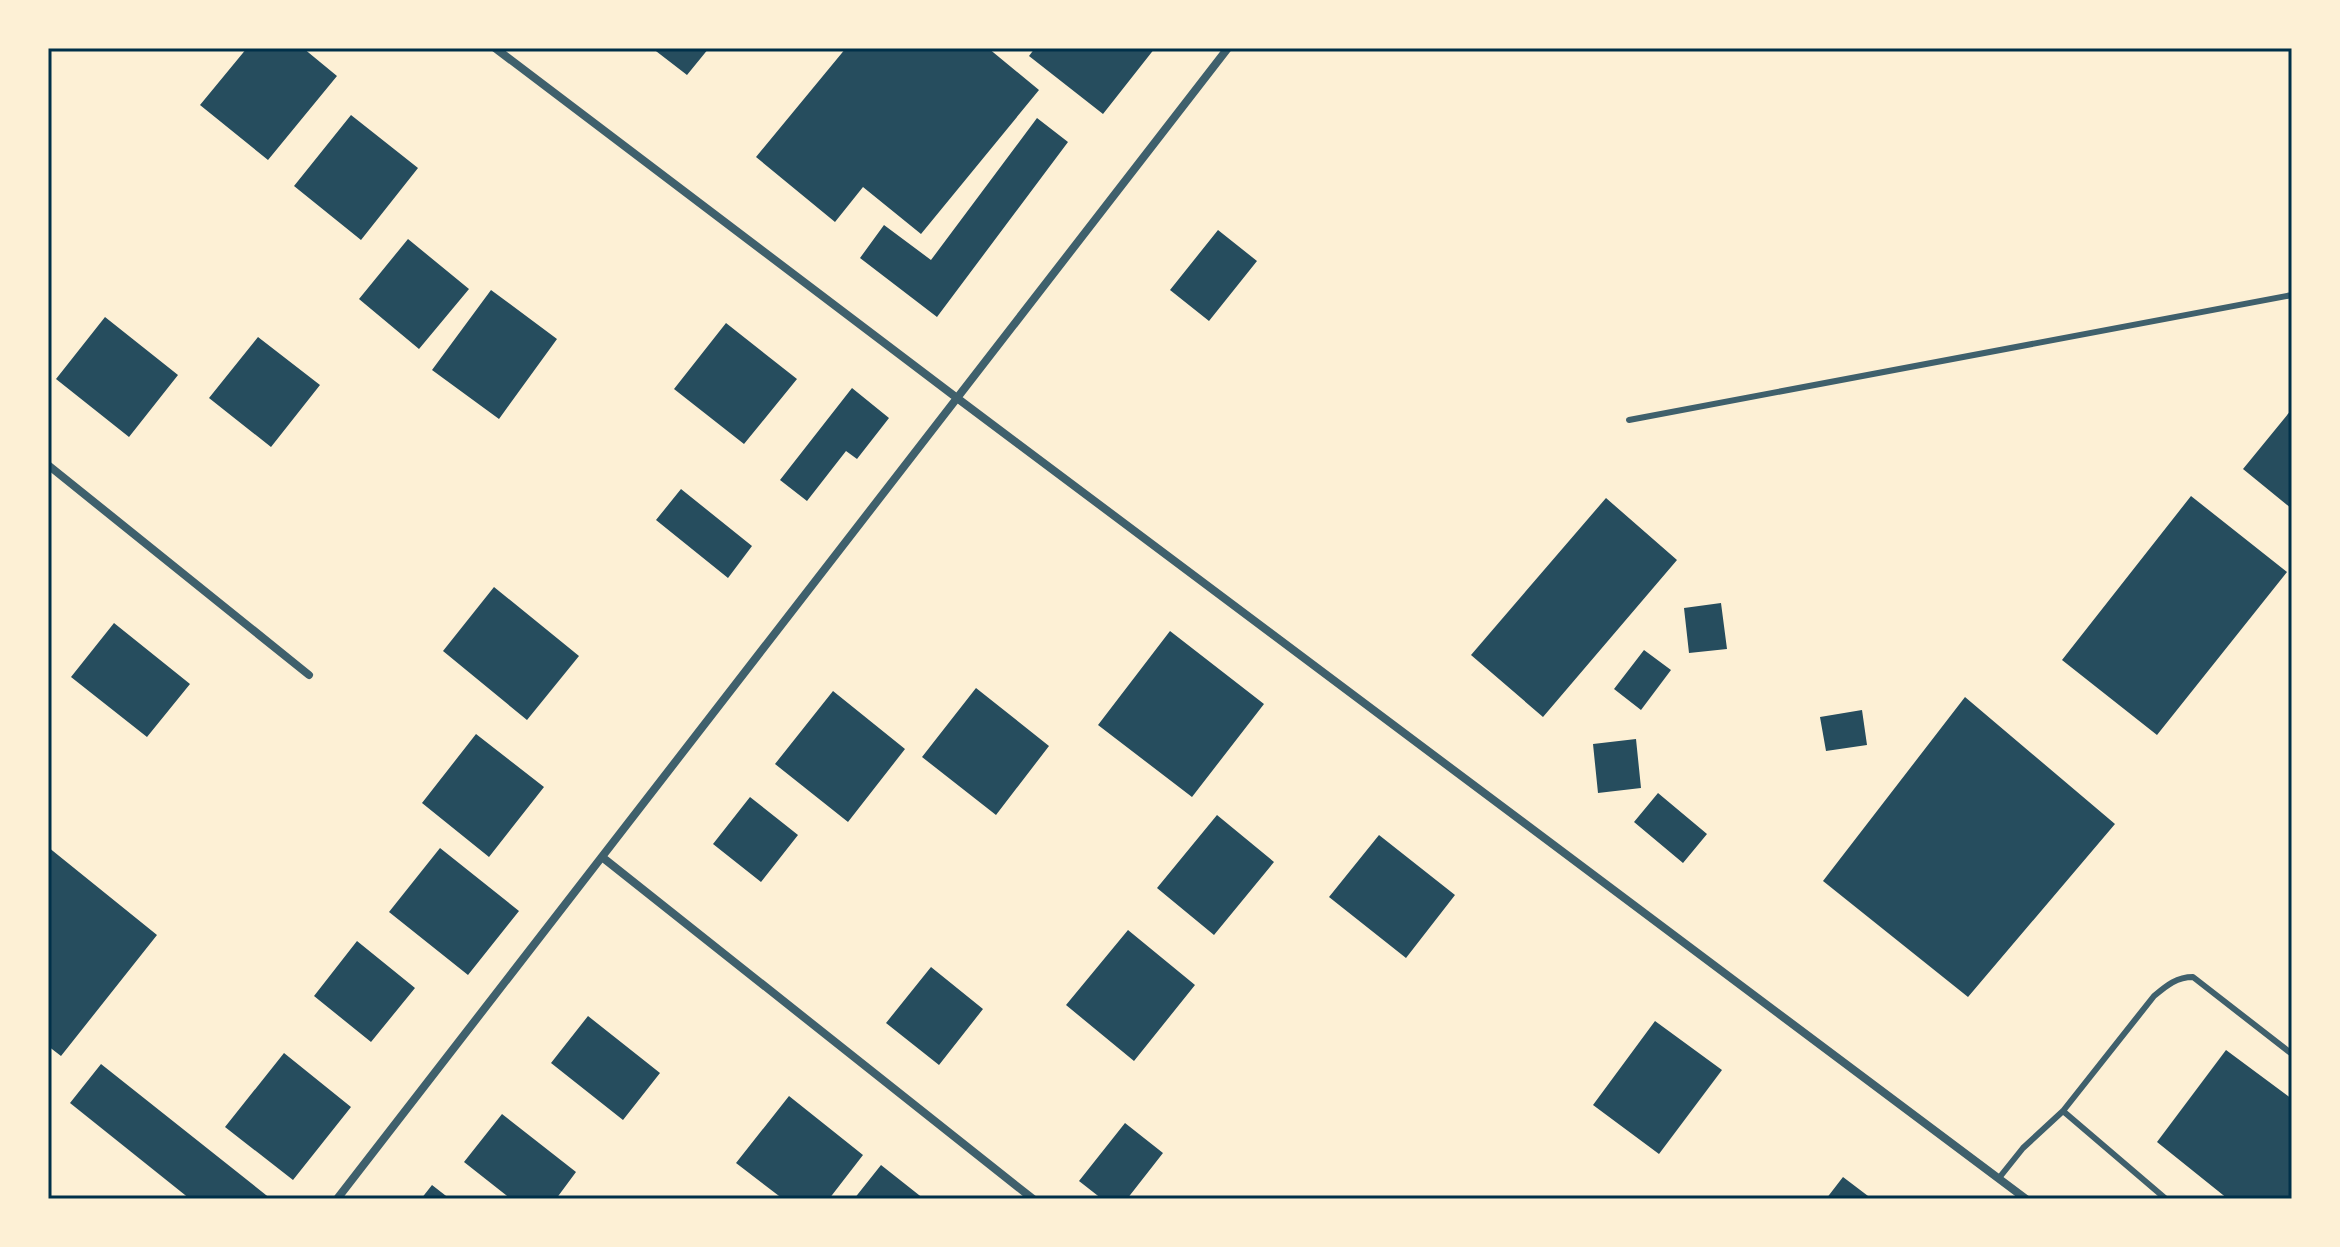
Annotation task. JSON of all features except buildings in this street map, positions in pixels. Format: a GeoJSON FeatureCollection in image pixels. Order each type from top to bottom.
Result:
{"type":"FeatureCollection","features":[{"type":"Feature","properties":{"kind":"street"},"geometry":{"type":"LineString","coordinates":[[495,48],[2026,1199]]}},
{"type":"Feature","properties":{"kind":"street"},"geometry":{"type":"LineString","coordinates":[[337,1199],[1228,48]]}},
{"type":"Feature","properties":{"kind":"street"},"geometry":{"type":"LineString","coordinates":[[48,465],[309,675]]}},
{"type":"Feature","properties":{"kind":"street"},"geometry":{"type":"LineString","coordinates":[[602,857],[1033,1199]]}},
{"type":"Feature","properties":{"kind":"lane"},"geometry":{"type":"LineString","coordinates":[[1629,420],[2292,295]]}},
{"type":"Feature","properties":{"kind":"lane"},"geometry":{"type":"LineString","coordinates":[[1999,1178],[2023,1148],[2063,1111],[2154,996],[2181,977],[2193,977],[2292,1054]]}},
{"type":"Feature","properties":{"kind":"lane"},"geometry":{"type":"LineString","coordinates":[[2063,1111],[2166,1199]]}}]}
